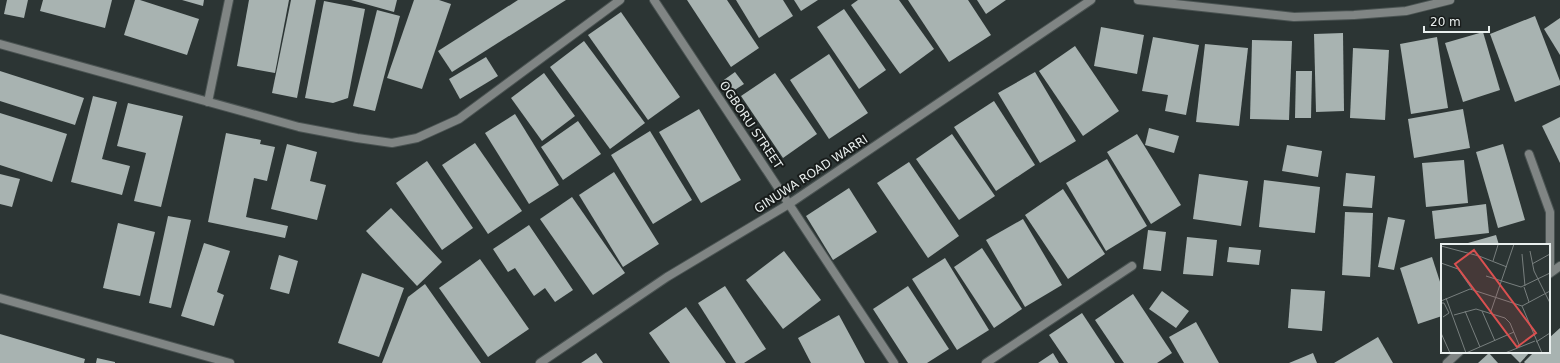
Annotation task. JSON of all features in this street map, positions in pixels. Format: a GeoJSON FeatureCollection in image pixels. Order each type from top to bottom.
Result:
{"type":"FeatureCollection","features":[{"type":"Feature","properties":{"kind":"street"},"geometry":{"type":"LineString","coordinates":[[208,102],[229,0]]}},
{"type":"Feature","properties":{"kind":"street"},"geometry":{"type":"LineString","coordinates":[[0,44],[299,127],[392,143],[417,138],[459,119],[620,0]]}},
{"type":"Feature","properties":{"kind":"street","name":"OGBORU STREET"},"geometry":{"type":"LineString","coordinates":[[654,0],[894,363]]}},
{"type":"Feature","properties":{"kind":"street","name":"GINUWA ROAD WARRI"},"geometry":{"type":"LineString","coordinates":[[540,363],[667,277],[789,204],[1091,0]]}},
{"type":"Feature","properties":{"kind":"street"},"geometry":{"type":"LineString","coordinates":[[1138,0],[1294,17],[1354,15],[1406,11],[1450,0]]}},
{"type":"Feature","properties":{"kind":"street"},"geometry":{"type":"LineString","coordinates":[[1529,154],[1550,212],[1550,273]]}},
{"type":"Feature","properties":{"kind":"street"},"geometry":{"type":"LineString","coordinates":[[986,363],[1132,266]]}},
{"type":"Feature","properties":{"kind":"street"},"geometry":{"type":"LineString","coordinates":[[1550,273],[1560,266]]}},
{"type":"Feature","properties":{"kind":"street"},"geometry":{"type":"LineString","coordinates":[[0,298],[230,363]]}},
{"type":"Feature","properties":{"kind":"street"},"geometry":{"type":"LineString","coordinates":[[1447,363],[1459,353]]}},
{"type":"Feature","properties":{"kind":"building"},"geometry":{"type":"Polygon","coordinates":[[[7,0],[28,0],[24,18],[4,14],[7,0]]]}},
{"type":"Feature","properties":{"kind":"building"},"geometry":{"type":"Polygon","coordinates":[[[43,0],[112,0],[105,28],[40,11],[43,0]]]}},
{"type":"Feature","properties":{"kind":"building"},"geometry":{"type":"Polygon","coordinates":[[[135,0],[140,0],[199,19],[187,55],[124,35],[135,0]]]}},
{"type":"Feature","properties":{"kind":"building"},"geometry":{"type":"Polygon","coordinates":[[[182,0],[204,0],[203,6],[182,0]]]}},
{"type":"Feature","properties":{"kind":"building"},"geometry":{"type":"Polygon","coordinates":[[[249,0],[289,0],[275,73],[237,66],[249,0]]]}},
{"type":"Feature","properties":{"kind":"building"},"geometry":{"type":"Polygon","coordinates":[[[291,0],[316,0],[297,98],[272,93],[291,0]]]}},
{"type":"Feature","properties":{"kind":"building"},"geometry":{"type":"Polygon","coordinates":[[[351,0],[397,0],[394,12],[351,0]]]}},
{"type":"Feature","properties":{"kind":"building"},"geometry":{"type":"Polygon","coordinates":[[[414,0],[439,0],[451,4],[422,89],[387,78],[414,0]]]}},
{"type":"Feature","properties":{"kind":"building"},"geometry":{"type":"Polygon","coordinates":[[[518,0],[566,0],[452,72],[438,51],[518,0]]]}},
{"type":"Feature","properties":{"kind":"building"},"geometry":{"type":"Polygon","coordinates":[[[687,0],[727,0],[759,48],[731,67],[687,0]]]}},
{"type":"Feature","properties":{"kind":"building"},"geometry":{"type":"Polygon","coordinates":[[[736,0],[783,0],[793,16],[759,38],[736,0]]]}},
{"type":"Feature","properties":{"kind":"building"},"geometry":{"type":"Polygon","coordinates":[[[794,0],[818,0],[801,11],[794,0]]]}},
{"type":"Feature","properties":{"kind":"building"},"geometry":{"type":"Polygon","coordinates":[[[858,0],[899,0],[934,49],[900,74],[851,5],[858,0]]]}},
{"type":"Feature","properties":{"kind":"building"},"geometry":{"type":"Polygon","coordinates":[[[908,0],[968,0],[991,35],[949,62],[908,0]]]}},
{"type":"Feature","properties":{"kind":"building"},"geometry":{"type":"Polygon","coordinates":[[[977,0],[1006,0],[986,14],[977,0]]]}},
{"type":"Feature","properties":{"kind":"building"},"geometry":{"type":"Polygon","coordinates":[[[324,1],[365,9],[348,98],[333,103],[305,98],[324,1]]]}},
{"type":"Feature","properties":{"kind":"building"},"geometry":{"type":"Polygon","coordinates":[[[844,9],[886,70],[859,89],[817,27],[844,9]]]}},
{"type":"Feature","properties":{"kind":"building"},"geometry":{"type":"Polygon","coordinates":[[[377,10],[400,16],[375,111],[353,106],[377,10]]]}},
{"type":"Feature","properties":{"kind":"building"},"geometry":{"type":"Polygon","coordinates":[[[621,12],[680,97],[648,120],[588,35],[621,12]]]}},
{"type":"Feature","properties":{"kind":"building"},"geometry":{"type":"Polygon","coordinates":[[[1535,16],[1560,81],[1560,85],[1515,102],[1490,34],[1535,16]]]}},
{"type":"Feature","properties":{"kind":"building"},"geometry":{"type":"Polygon","coordinates":[[[1560,18],[1560,55],[1544,29],[1560,18]]]}},
{"type":"Feature","properties":{"kind":"building"},"geometry":{"type":"Polygon","coordinates":[[[1101,27],[1144,35],[1137,74],[1094,66],[1101,27]]]}},
{"type":"Feature","properties":{"kind":"building"},"geometry":{"type":"Polygon","coordinates":[[[1483,32],[1500,90],[1463,102],[1445,43],[1483,32]]]}},
{"type":"Feature","properties":{"kind":"building"},"geometry":{"type":"Polygon","coordinates":[[[1343,33],[1344,111],[1316,112],[1314,34],[1343,33]]]}},
{"type":"Feature","properties":{"kind":"building"},"geometry":{"type":"Polygon","coordinates":[[[1153,37],[1199,45],[1186,115],[1165,111],[1168,95],[1142,91],[1153,37]]]}},
{"type":"Feature","properties":{"kind":"building"},"geometry":{"type":"Polygon","coordinates":[[[1437,37],[1448,108],[1411,114],[1400,44],[1437,37]]]}},
{"type":"Feature","properties":{"kind":"building"},"geometry":{"type":"Polygon","coordinates":[[[1252,40],[1292,41],[1289,120],[1250,119],[1252,40]]]}},
{"type":"Feature","properties":{"kind":"building"},"geometry":{"type":"Polygon","coordinates":[[[584,41],[645,123],[610,149],[550,67],[584,41]]]}},
{"type":"Feature","properties":{"kind":"building"},"geometry":{"type":"Polygon","coordinates":[[[1205,44],[1248,48],[1239,126],[1196,122],[1205,44]]]}},
{"type":"Feature","properties":{"kind":"building"},"geometry":{"type":"Polygon","coordinates":[[[1075,46],[1119,111],[1083,136],[1039,71],[1075,46]]]}},
{"type":"Feature","properties":{"kind":"building"},"geometry":{"type":"Polygon","coordinates":[[[1353,48],[1389,50],[1385,120],[1350,118],[1353,48]]]}},
{"type":"Feature","properties":{"kind":"building"},"geometry":{"type":"Polygon","coordinates":[[[829,54],[868,113],[829,139],[790,80],[829,54]]]}},
{"type":"Feature","properties":{"kind":"building"},"geometry":{"type":"Polygon","coordinates":[[[486,57],[498,76],[460,99],[449,79],[486,57]]]}},
{"type":"Feature","properties":{"kind":"building"},"geometry":{"type":"Polygon","coordinates":[[[0,71],[84,98],[75,125],[0,101],[0,71]]]}},
{"type":"Feature","properties":{"kind":"building"},"geometry":{"type":"Polygon","coordinates":[[[1296,71],[1312,71],[1311,118],[1295,118],[1296,71]]]}},
{"type":"Feature","properties":{"kind":"building"},"geometry":{"type":"Polygon","coordinates":[[[735,72],[744,84],[730,93],[721,82],[735,72]]]}},
{"type":"Feature","properties":{"kind":"building"},"geometry":{"type":"Polygon","coordinates":[[[1035,72],[1076,141],[1040,163],[998,93],[1035,72]]]}},
{"type":"Feature","properties":{"kind":"building"},"geometry":{"type":"Polygon","coordinates":[[[544,73],[575,116],[542,141],[511,98],[544,73]]]}},
{"type":"Feature","properties":{"kind":"building"},"geometry":{"type":"Polygon","coordinates":[[[775,73],[817,134],[783,158],[741,96],[775,73]]]}},
{"type":"Feature","properties":{"kind":"building"},"geometry":{"type":"Polygon","coordinates":[[[93,96],[117,102],[102,159],[130,166],[122,195],[71,182],[93,96]]]}},
{"type":"Feature","properties":{"kind":"building"},"geometry":{"type":"Polygon","coordinates":[[[994,101],[1035,165],[996,191],[954,127],[994,101]]]}},
{"type":"Feature","properties":{"kind":"building"},"geometry":{"type":"Polygon","coordinates":[[[128,103],[183,116],[161,207],[134,201],[146,153],[117,146],[128,103]]]}},
{"type":"Feature","properties":{"kind":"building"},"geometry":{"type":"Polygon","coordinates":[[[699,109],[741,180],[701,203],[659,132],[699,109]]]}},
{"type":"Feature","properties":{"kind":"building"},"geometry":{"type":"Polygon","coordinates":[[[1463,109],[1470,148],[1414,158],[1408,119],[1463,109]]]}},
{"type":"Feature","properties":{"kind":"building"},"geometry":{"type":"Polygon","coordinates":[[[0,113],[67,134],[52,182],[0,165],[0,113]]]}},
{"type":"Feature","properties":{"kind":"building"},"geometry":{"type":"Polygon","coordinates":[[[515,114],[559,185],[529,204],[485,133],[515,114]]]}},
{"type":"Feature","properties":{"kind":"building"},"geometry":{"type":"Polygon","coordinates":[[[1560,117],[1560,163],[1542,126],[1560,117]]]}},
{"type":"Feature","properties":{"kind":"building"},"geometry":{"type":"Polygon","coordinates":[[[578,121],[601,154],[563,180],[541,147],[578,121]]]}},
{"type":"Feature","properties":{"kind":"building"},"geometry":{"type":"Polygon","coordinates":[[[1149,128],[1179,136],[1174,153],[1145,145],[1149,128]]]}},
{"type":"Feature","properties":{"kind":"building"},"geometry":{"type":"Polygon","coordinates":[[[650,131],[692,200],[653,224],[611,155],[650,131]]]}},
{"type":"Feature","properties":{"kind":"building"},"geometry":{"type":"Polygon","coordinates":[[[226,133],[261,140],[260,144],[275,147],[267,181],[254,178],[246,217],[288,226],[285,238],[208,222],[226,133]]]}},
{"type":"Feature","properties":{"kind":"building"},"geometry":{"type":"Polygon","coordinates":[[[952,134],[995,196],[959,220],[916,159],[952,134]]]}},
{"type":"Feature","properties":{"kind":"building"},"geometry":{"type":"Polygon","coordinates":[[[1137,134],[1181,205],[1151,224],[1107,152],[1137,134]]]}},
{"type":"Feature","properties":{"kind":"building"},"geometry":{"type":"Polygon","coordinates":[[[475,143],[522,211],[488,234],[442,165],[475,143]]]}},
{"type":"Feature","properties":{"kind":"building"},"geometry":{"type":"Polygon","coordinates":[[[287,144],[317,152],[310,181],[326,185],[317,220],[271,209],[287,144]]]}},
{"type":"Feature","properties":{"kind":"building"},"geometry":{"type":"Polygon","coordinates":[[[1503,144],[1525,220],[1498,228],[1476,152],[1503,144]]]}},
{"type":"Feature","properties":{"kind":"building"},"geometry":{"type":"Polygon","coordinates":[[[1287,145],[1322,151],[1318,177],[1282,171],[1287,145]]]}},
{"type":"Feature","properties":{"kind":"building"},"geometry":{"type":"Polygon","coordinates":[[[1107,159],[1147,226],[1106,251],[1066,183],[1107,159]]]}},
{"type":"Feature","properties":{"kind":"building"},"geometry":{"type":"Polygon","coordinates":[[[1464,160],[1468,203],[1426,207],[1422,163],[1464,160]]]}},
{"type":"Feature","properties":{"kind":"building"},"geometry":{"type":"Polygon","coordinates":[[[427,161],[473,228],[442,250],[396,183],[427,161]]]}},
{"type":"Feature","properties":{"kind":"building"},"geometry":{"type":"Polygon","coordinates":[[[909,162],[959,236],[928,258],[877,183],[909,162]]]}},
{"type":"Feature","properties":{"kind":"building"},"geometry":{"type":"Polygon","coordinates":[[[614,172],[659,244],[623,267],[579,195],[614,172]]]}},
{"type":"Feature","properties":{"kind":"building"},"geometry":{"type":"Polygon","coordinates":[[[1346,173],[1375,176],[1372,208],[1343,206],[1346,173]]]}},
{"type":"Feature","properties":{"kind":"building"},"geometry":{"type":"Polygon","coordinates":[[[0,174],[20,179],[12,207],[0,204],[0,174]]]}},
{"type":"Feature","properties":{"kind":"building"},"geometry":{"type":"Polygon","coordinates":[[[1199,174],[1248,181],[1241,226],[1193,219],[1199,174]]]}},
{"type":"Feature","properties":{"kind":"building"},"geometry":{"type":"Polygon","coordinates":[[[1264,180],[1320,187],[1315,233],[1259,227],[1264,180]]]}},
{"type":"Feature","properties":{"kind":"building"},"geometry":{"type":"Polygon","coordinates":[[[849,188],[877,232],[833,260],[806,216],[849,188]]]}},
{"type":"Feature","properties":{"kind":"building"},"geometry":{"type":"Polygon","coordinates":[[[1063,189],[1105,254],[1068,279],[1025,215],[1063,189]]]}},
{"type":"Feature","properties":{"kind":"building"},"geometry":{"type":"Polygon","coordinates":[[[572,197],[625,273],[593,295],[540,219],[572,197]]]}},
{"type":"Feature","properties":{"kind":"building"},"geometry":{"type":"Polygon","coordinates":[[[1486,204],[1489,233],[1435,239],[1432,211],[1486,204]]]}},
{"type":"Feature","properties":{"kind":"building"},"geometry":{"type":"Polygon","coordinates":[[[391,208],[442,262],[417,286],[366,231],[391,208]]]}},
{"type":"Feature","properties":{"kind":"building"},"geometry":{"type":"Polygon","coordinates":[[[1345,212],[1373,213],[1370,277],[1342,275],[1345,212]]]}},
{"type":"Feature","properties":{"kind":"building"},"geometry":{"type":"Polygon","coordinates":[[[168,216],[191,220],[171,308],[149,303],[168,216]]]}},
{"type":"Feature","properties":{"kind":"building"},"geometry":{"type":"Polygon","coordinates":[[[1388,217],[1405,220],[1394,270],[1378,267],[1388,217]]]}},
{"type":"Feature","properties":{"kind":"building"},"geometry":{"type":"Polygon","coordinates":[[[1023,219],[1062,285],[1025,307],[986,240],[1023,219]]]}},
{"type":"Feature","properties":{"kind":"building"},"geometry":{"type":"Polygon","coordinates":[[[118,223],[155,232],[140,296],[103,288],[118,223]]]}},
{"type":"Feature","properties":{"kind":"building"},"geometry":{"type":"Polygon","coordinates":[[[529,225],[573,290],[555,302],[545,288],[534,296],[515,268],[508,272],[493,249],[529,225]]]}},
{"type":"Feature","properties":{"kind":"building"},"geometry":{"type":"Polygon","coordinates":[[[1148,230],[1166,232],[1161,271],[1143,269],[1148,230]]]}},
{"type":"Feature","properties":{"kind":"building"},"geometry":{"type":"Polygon","coordinates":[[[1496,235],[1499,244],[1464,244],[1496,235]]]}},
{"type":"Feature","properties":{"kind":"building"},"geometry":{"type":"Polygon","coordinates":[[[1187,237],[1217,240],[1213,276],[1183,274],[1187,237]]]}},
{"type":"Feature","properties":{"kind":"building"},"geometry":{"type":"Polygon","coordinates":[[[204,243],[230,251],[217,292],[224,295],[214,326],[181,316],[204,243]]]}},
{"type":"Feature","properties":{"kind":"building"},"geometry":{"type":"Polygon","coordinates":[[[1229,247],[1261,250],[1259,265],[1227,262],[1229,247]]]}},
{"type":"Feature","properties":{"kind":"building"},"geometry":{"type":"Polygon","coordinates":[[[982,248],[1022,309],[994,328],[954,267],[982,248]]]}},
{"type":"Feature","properties":{"kind":"building"},"geometry":{"type":"Polygon","coordinates":[[[784,251],[821,300],[783,329],[746,280],[784,251]]]}},
{"type":"Feature","properties":{"kind":"building"},"geometry":{"type":"Polygon","coordinates":[[[279,255],[298,261],[289,294],[270,289],[279,255]]]}},
{"type":"Feature","properties":{"kind":"building"},"geometry":{"type":"Polygon","coordinates":[[[1432,257],[1441,285],[1441,316],[1418,324],[1400,268],[1432,257]]]}},
{"type":"Feature","properties":{"kind":"building"},"geometry":{"type":"Polygon","coordinates":[[[945,258],[989,330],[957,350],[912,279],[945,258]]]}},
{"type":"Feature","properties":{"kind":"building"},"geometry":{"type":"Polygon","coordinates":[[[480,259],[529,329],[488,357],[439,288],[480,259]]]}},
{"type":"Feature","properties":{"kind":"building"},"geometry":{"type":"Polygon","coordinates":[[[362,273],[404,288],[379,357],[338,343],[362,273]]]}},
{"type":"Feature","properties":{"kind":"building"},"geometry":{"type":"Polygon","coordinates":[[[425,284],[481,363],[382,363],[408,297],[425,284]]]}},
{"type":"Feature","properties":{"kind":"building"},"geometry":{"type":"Polygon","coordinates":[[[725,286],[766,349],[744,363],[736,363],[698,303],[725,286]]]}},
{"type":"Feature","properties":{"kind":"building"},"geometry":{"type":"Polygon","coordinates":[[[908,286],[949,349],[927,363],[908,363],[873,309],[908,286]]]}},
{"type":"Feature","properties":{"kind":"building"},"geometry":{"type":"Polygon","coordinates":[[[1291,289],[1325,291],[1322,331],[1288,328],[1291,289]]]}},
{"type":"Feature","properties":{"kind":"building"},"geometry":{"type":"Polygon","coordinates":[[[1162,291],[1189,311],[1176,328],[1149,309],[1162,291]]]}},
{"type":"Feature","properties":{"kind":"building"},"geometry":{"type":"Polygon","coordinates":[[[1133,294],[1172,353],[1157,363],[1124,363],[1095,320],[1133,294]]]}},
{"type":"Feature","properties":{"kind":"building"},"geometry":{"type":"Polygon","coordinates":[[[686,307],[726,363],[670,363],[649,333],[686,307]]]}},
{"type":"Feature","properties":{"kind":"building"},"geometry":{"type":"Polygon","coordinates":[[[1082,313],[1115,363],[1068,363],[1049,335],[1082,313]]]}},
{"type":"Feature","properties":{"kind":"building"},"geometry":{"type":"Polygon","coordinates":[[[839,315],[865,363],[811,363],[798,338],[839,315]]]}},
{"type":"Feature","properties":{"kind":"building"},"geometry":{"type":"Polygon","coordinates":[[[1196,322],[1219,363],[1184,363],[1169,337],[1196,322]]]}},
{"type":"Feature","properties":{"kind":"building"},"geometry":{"type":"Polygon","coordinates":[[[1560,328],[1560,363],[1524,362],[1533,353],[1550,353],[1550,337],[1560,328]]]}},
{"type":"Feature","properties":{"kind":"building"},"geometry":{"type":"Polygon","coordinates":[[[0,334],[85,359],[84,363],[0,363],[0,334]]]}},
{"type":"Feature","properties":{"kind":"building"},"geometry":{"type":"Polygon","coordinates":[[[1378,337],[1393,363],[1334,363],[1378,337]]]}},
{"type":"Feature","properties":{"kind":"building"},"geometry":{"type":"Polygon","coordinates":[[[596,353],[603,363],[581,363],[596,353]]]}},
{"type":"Feature","properties":{"kind":"building"},"geometry":{"type":"Polygon","coordinates":[[[1053,353],[1059,363],[1038,363],[1053,353]]]}},
{"type":"Feature","properties":{"kind":"building"},"geometry":{"type":"Polygon","coordinates":[[[1313,353],[1317,363],[1289,363],[1313,353]]]}},
{"type":"Feature","properties":{"kind":"building"},"geometry":{"type":"Polygon","coordinates":[[[1489,353],[1498,363],[1478,363],[1489,353]]]}},
{"type":"Feature","properties":{"kind":"building"},"geometry":{"type":"Polygon","coordinates":[[[1510,353],[1529,353],[1520,363],[1510,353]]]}},
{"type":"Feature","properties":{"kind":"building"},"geometry":{"type":"Polygon","coordinates":[[[97,358],[115,362],[115,363],[96,363],[97,358]]]}}]}
